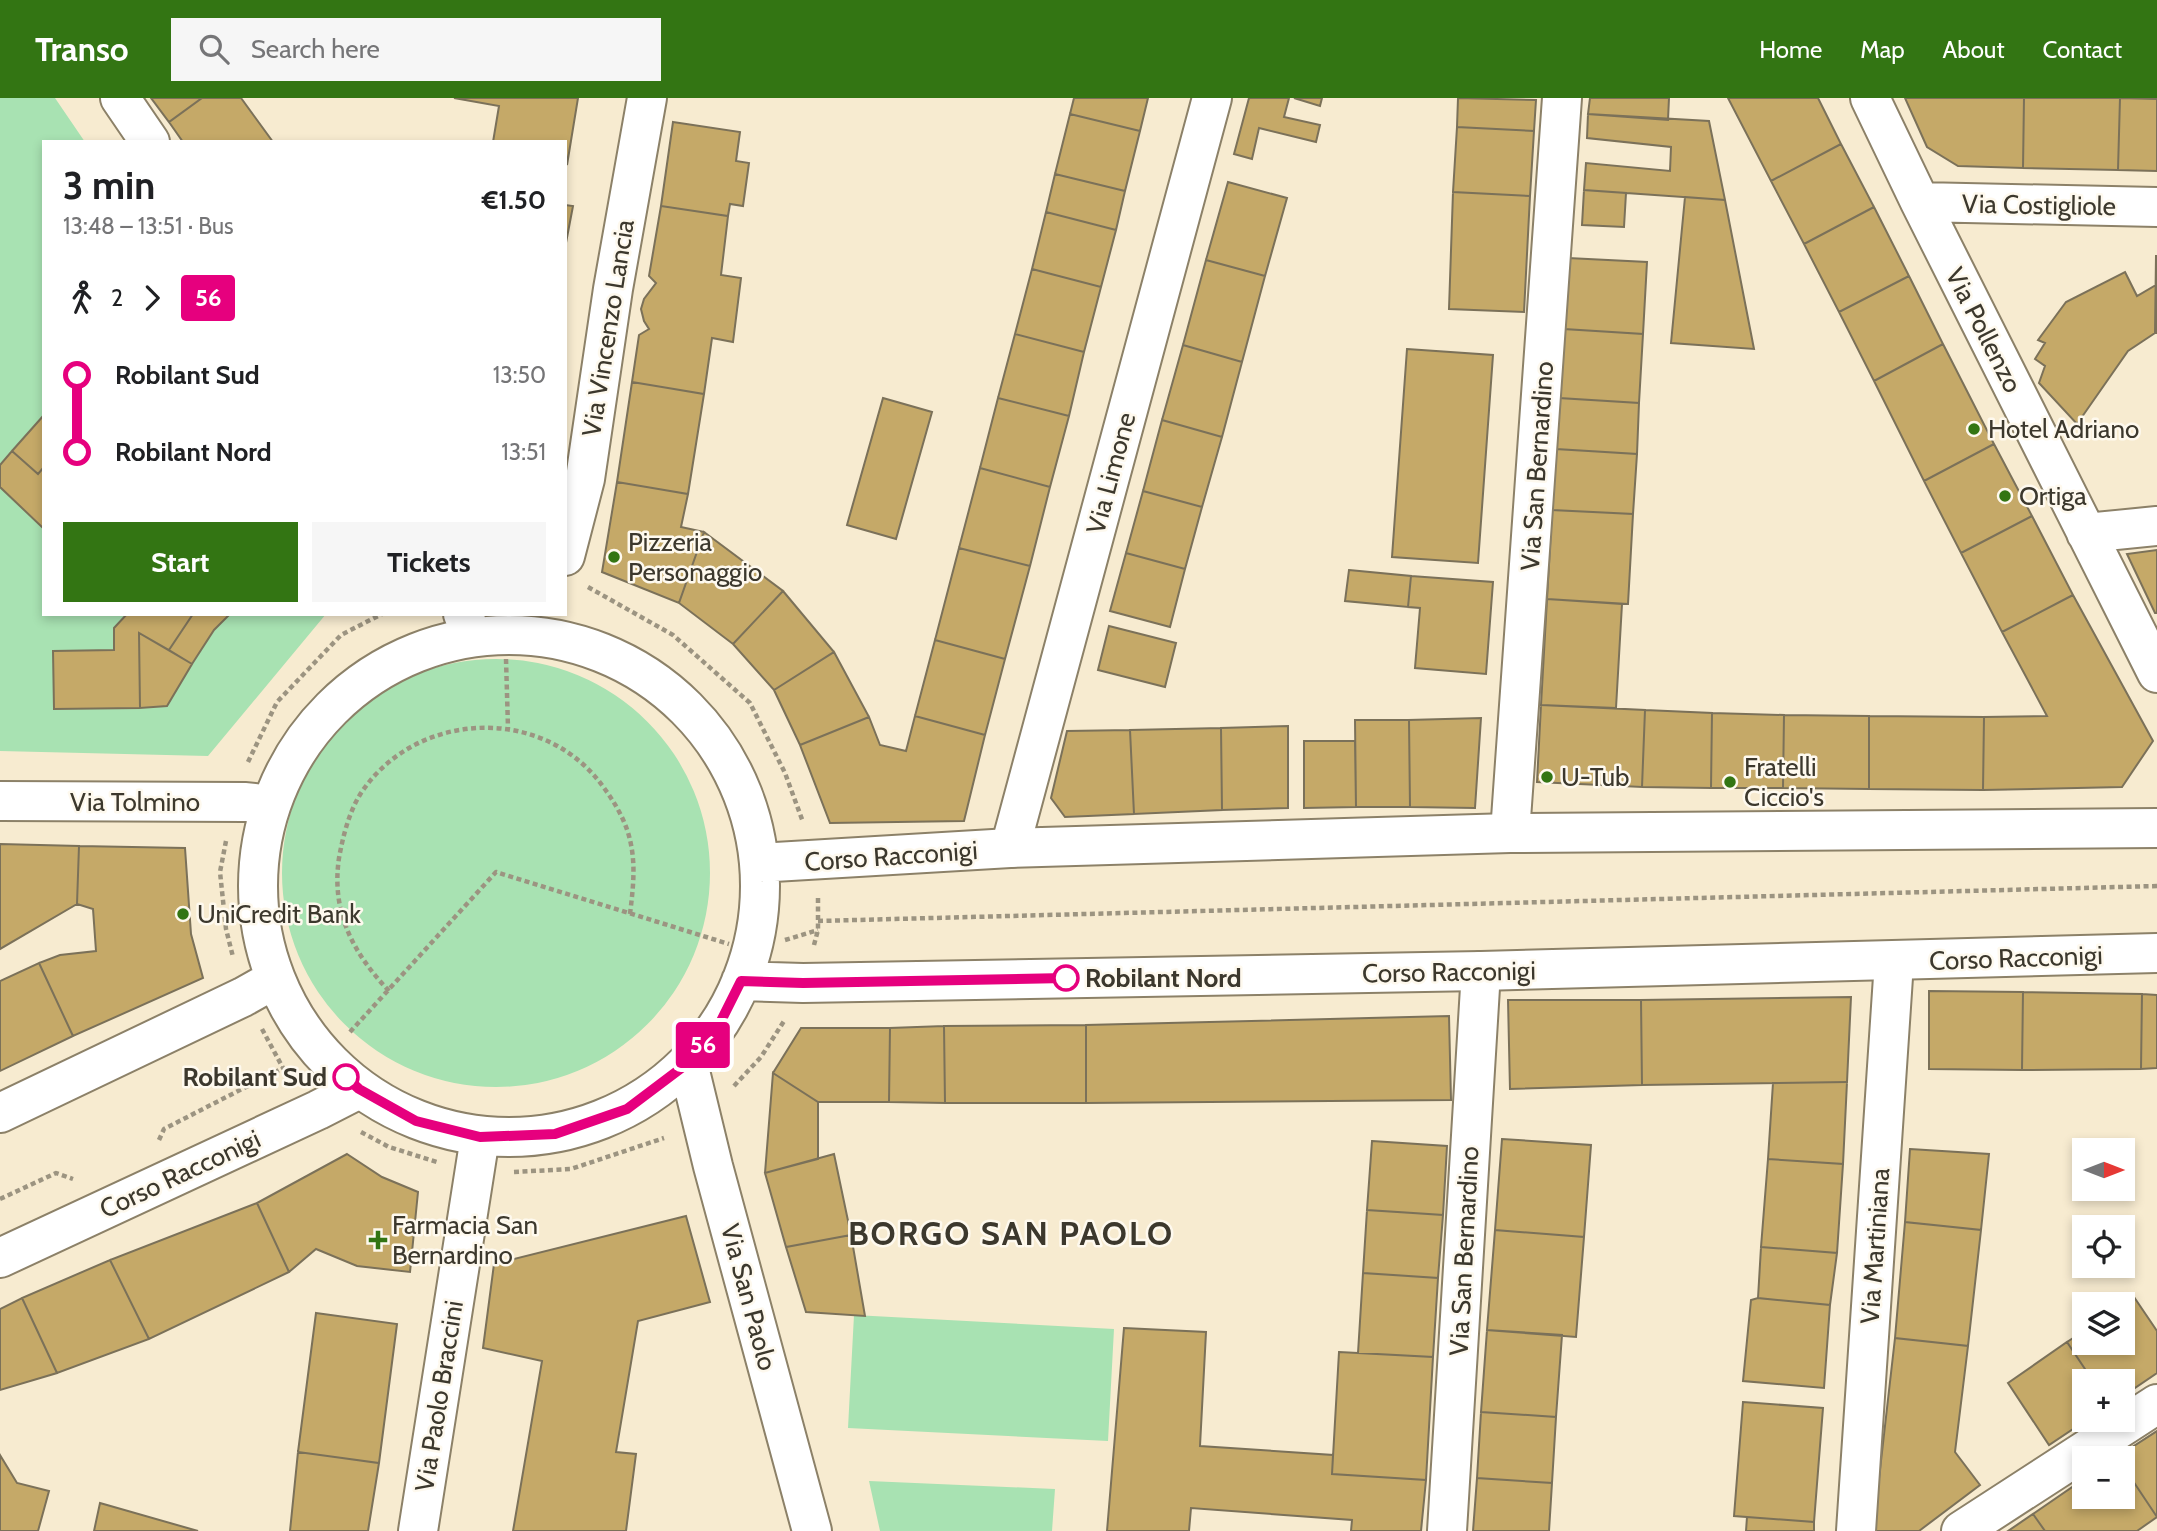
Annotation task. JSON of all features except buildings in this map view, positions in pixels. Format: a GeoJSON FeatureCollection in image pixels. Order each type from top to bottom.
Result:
{"type":"FeatureCollection","features":[{"type":"Feature","properties":{"kind":"street"},"geometry":{"type":"LineString","coordinates":[[120,98],[149,140]]}},
{"type":"Feature","properties":{"kind":"street","name":"Via Vincenzo Lancia"},"geometry":{"type":"LineString","coordinates":[[575,571],[584,479],[613,289],[647,98]]}},
{"type":"Feature","properties":{"kind":"street","name":"Via Limone"},"geometry":{"type":"LineString","coordinates":[[1010,848],[1212,98]]}},
{"type":"Feature","properties":{"kind":"street","name":"Via San Bernardino"},"geometry":{"type":"LineString","coordinates":[[1510,834],[1562,98]]}},
{"type":"Feature","properties":{"kind":"street","name":"Via Pollenzo"},"geometry":{"type":"LineString","coordinates":[[1870,98],[2157,673]]}},
{"type":"Feature","properties":{"kind":"street","name":"Via Costigliole"},"geometry":{"type":"LineString","coordinates":[[1920,202],[2157,207]]}},
{"type":"Feature","properties":{"kind":"street"},"geometry":{"type":"LineString","coordinates":[[2086,533],[2157,526]]}},
{"type":"Feature","properties":{"kind":"street"},"geometry":{"type":"LineString","coordinates":[[467,625],[514,633],[555,626],[632,665],[695,716],[740,784],[759,863],[760,907],[747,966],[719,1025],[688,1063],[627,1109],[555,1134],[480,1137],[416,1121],[359,1089],[316,1049],[259,988],[258,863],[252,804],[347,692],[406,655],[467,625]]}},
{"type":"Feature","properties":{"kind":"street","name":"Via Tolmino"},"geometry":{"type":"LineString","coordinates":[[0,801],[252,804]]}},
{"type":"Feature","properties":{"kind":"street","name":"Corso Racconigi"},"geometry":{"type":"LineString","coordinates":[[759,863],[1010,848],[1510,834],[2157,828]]}},
{"type":"Feature","properties":{"kind":"street","name":"Corso Racconigi"},"geometry":{"type":"LineString","coordinates":[[747,966],[803,983],[1894,962],[2157,953]]}},
{"type":"Feature","properties":{"kind":"street","name":"Via Martiniana"},"geometry":{"type":"LineString","coordinates":[[1856,1531],[1894,962]]}},
{"type":"Feature","properties":{"kind":"street","name":"Via San Bernardino"},"geometry":{"type":"LineString","coordinates":[[1447,1531],[1480,971]]}},
{"type":"Feature","properties":{"kind":"street"},"geometry":{"type":"LineString","coordinates":[[0,1113],[259,988]]}},
{"type":"Feature","properties":{"kind":"street","name":"Via San Paolo"},"geometry":{"type":"LineString","coordinates":[[688,1063],[812,1531]]}},
{"type":"Feature","properties":{"kind":"street","name":"Corso Racconigi"},"geometry":{"type":"LineString","coordinates":[[0,1258],[359,1089]]}},
{"type":"Feature","properties":{"kind":"street","name":"Via Paolo Braccini"},"geometry":{"type":"LineString","coordinates":[[418,1531],[480,1137]]}},
{"type":"Feature","properties":{"kind":"street"},"geometry":{"type":"LineString","coordinates":[[1961,1531],[2157,1404]]}},
{"type":"Feature","properties":{"kind":"path"},"geometry":{"type":"LineString","coordinates":[[378,616],[341,635],[277,702],[245,768],[252,804],[220,872],[226,929],[259,988],[283,1068],[318,1110],[389,1147],[475,1174],[571,1170],[702,1123],[761,1057],[789,1014],[803,983],[818,930],[818,861],[785,773],[750,703],[673,635],[575,571]]}},
{"type":"Feature","properties":{"kind":"path"},"geometry":{"type":"LineString","coordinates":[[506,659],[508,728]]}},
{"type":"Feature","properties":{"kind":"path"},"geometry":{"type":"LineString","coordinates":[[389,991],[370,971],[355,948],[341,915],[336,879],[343,834],[361,794],[389,762],[425,740],[465,728],[508,728],[550,741],[585,764],[613,799],[630,839],[635,877],[630,914]]}},
{"type":"Feature","properties":{"kind":"path"},"geometry":{"type":"LineString","coordinates":[[350,1032],[496,872],[630,914],[747,966],[818,930]]}},
{"type":"Feature","properties":{"kind":"path"},"geometry":{"type":"LineString","coordinates":[[818,921],[2157,886]]}},
{"type":"Feature","properties":{"kind":"green space"},"geometry":{"type":"Polygon","coordinates":[[[0,98],[55,98],[84,140],[42,140],[42,616],[324,616],[208,756],[0,751],[0,98]]]}},
{"type":"Feature","properties":{"kind":"green space"},"geometry":{"type":"Polygon","coordinates":[[[496,659],[538,663],[578,675],[615,695],[648,721],[674,754],[694,791],[706,831],[710,873],[706,915],[694,955],[674,992],[648,1025],[615,1051],[578,1071],[538,1083],[496,1087],[454,1083],[414,1071],[377,1051],[344,1025],[318,992],[298,955],[286,915],[282,873],[286,831],[298,791],[318,754],[344,721],[377,695],[414,675],[454,663],[496,659]]]}},
{"type":"Feature","properties":{"kind":"green space"},"geometry":{"type":"Polygon","coordinates":[[[854,1315],[1114,1329],[1108,1441],[848,1428],[854,1315]]]}},
{"type":"Feature","properties":{"kind":"green space"},"geometry":{"type":"Polygon","coordinates":[[[869,1481],[1055,1489],[1052,1531],[880,1531],[869,1481]]]}},
{"type":"Feature","properties":{"kind":"bus line","name":"56"},"geometry":{"type":"LineString","coordinates":[[346,1077],[359,1089],[416,1121],[480,1137],[555,1134],[627,1109],[688,1063],[719,1025],[741,981],[803,983],[1066,978]]}},
{"type":"Feature","properties":{"kind":"place","name":"Hotel Adriano"},"geometry":{"type":"Point","coordinates":[1974,429]}},
{"type":"Feature","properties":{"kind":"place","name":"Ortiga"},"geometry":{"type":"Point","coordinates":[2005,496]}},
{"type":"Feature","properties":{"kind":"place","name":"Pizzeria Personaggio"},"geometry":{"type":"Point","coordinates":[614,557]}},
{"type":"Feature","properties":{"kind":"place","name":"U-Tub"},"geometry":{"type":"Point","coordinates":[1547,777]}},
{"type":"Feature","properties":{"kind":"place","name":"Fratelli Ciccio's"},"geometry":{"type":"Point","coordinates":[1730,782]}},
{"type":"Feature","properties":{"kind":"place","name":"UniCredit Bank"},"geometry":{"type":"Point","coordinates":[183,914]}},
{"type":"Feature","properties":{"kind":"place","name":"Robilant Nord"},"geometry":{"type":"Point","coordinates":[1066,978]}},
{"type":"Feature","properties":{"kind":"place","name":"Robilant Sud"},"geometry":{"type":"Point","coordinates":[346,1077]}},
{"type":"Feature","properties":{"kind":"place","name":"Farmacia San Bernardino"},"geometry":{"type":"Point","coordinates":[378,1240]}},
{"type":"Feature","properties":{"kind":"district","name":"BORGO SAN PAOLO"},"geometry":{"type":"Point","coordinates":[1011,1233]}}]}
